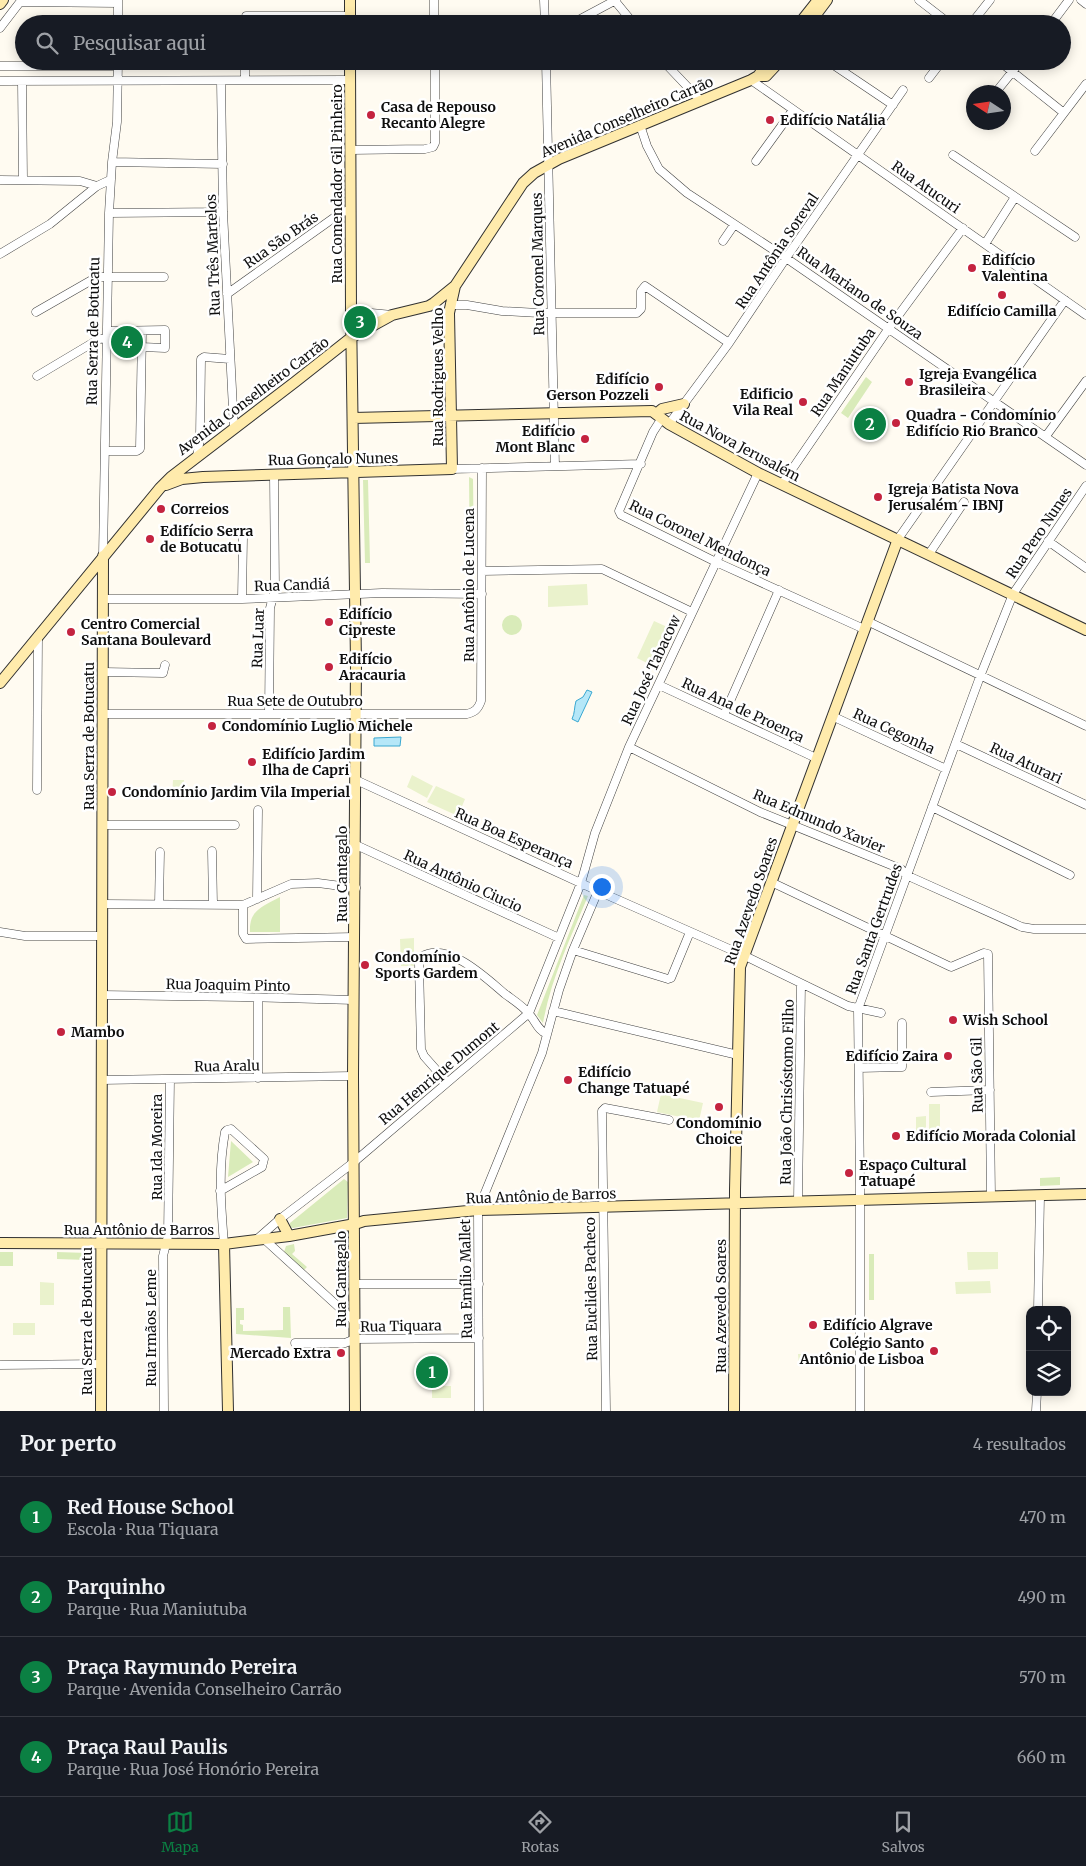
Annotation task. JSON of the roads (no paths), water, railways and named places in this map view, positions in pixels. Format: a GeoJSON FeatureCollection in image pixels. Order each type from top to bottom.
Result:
{"type":"FeatureCollection","features":[{"type":"Feature","properties":{"kind":"street"},"geometry":{"type":"LineString","coordinates":[[0,4],[3,0]]}},
{"type":"Feature","properties":{"kind":"street"},"geometry":{"type":"LineString","coordinates":[[350,0],[350,15]]}},
{"type":"Feature","properties":{"kind":"street"},"geometry":{"type":"LineString","coordinates":[[434,0],[434,15]]}},
{"type":"Feature","properties":{"kind":"street"},"geometry":{"type":"LineString","coordinates":[[544,0],[545,15]]}},
{"type":"Feature","properties":{"kind":"street"},"geometry":{"type":"LineString","coordinates":[[588,15],[616,0],[627,15]]}},
{"type":"Feature","properties":{"kind":"street"},"geometry":{"type":"LineString","coordinates":[[806,15],[818,0]]}},
{"type":"Feature","properties":{"kind":"street"},"geometry":{"type":"LineString","coordinates":[[816,15],[828,0]]}},
{"type":"Feature","properties":{"kind":"street"},"geometry":{"type":"LineString","coordinates":[[918,0],[938,15]]}},
{"type":"Feature","properties":{"kind":"street"},"geometry":{"type":"LineString","coordinates":[[978,15],[990,0]]}},
{"type":"Feature","properties":{"kind":"street"},"geometry":{"type":"LineString","coordinates":[[1058,15],[1069,0]]}},
{"type":"Feature","properties":{"kind":"street"},"geometry":{"type":"LineString","coordinates":[[1081,0],[1086,4]]}},
{"type":"Feature","properties":{"kind":"street"},"geometry":{"type":"LineString","coordinates":[[0,28],[20,2],[118,2],[118,15]]}},
{"type":"Feature","properties":{"kind":"street"},"geometry":{"type":"LineString","coordinates":[[0,66],[15,66]]}},
{"type":"Feature","properties":{"kind":"street","name":"Rua Serra de Botucatu"},"geometry":{"type":"LineString","coordinates":[[101,1411],[103,599],[109,213],[110,180],[117,122],[118,70]]}},
{"type":"Feature","properties":{"kind":"street"},"geometry":{"type":"LineString","coordinates":[[245,70],[245,80]]}},
{"type":"Feature","properties":{"kind":"street","name":"Rua Comendador Gil Pinheiro"},"geometry":{"type":"LineString","coordinates":[[350,70],[352,336]]}},
{"type":"Feature","properties":{"kind":"street"},"geometry":{"type":"LineString","coordinates":[[350,150],[425,149],[433,147],[435,143],[434,70]]}},
{"type":"Feature","properties":{"kind":"street","name":"Rua Coronel Marques"},"geometry":{"type":"LineString","coordinates":[[546,70],[555,466]]}},
{"type":"Feature","properties":{"kind":"street"},"geometry":{"type":"LineString","coordinates":[[672,70],[701,101]]}},
{"type":"Feature","properties":{"kind":"street"},"geometry":{"type":"LineString","coordinates":[[754,78],[761,70]]}},
{"type":"Feature","properties":{"kind":"street","name":"Avenida Conselheiro Carrão"},"geometry":{"type":"LineString","coordinates":[[0,683],[160,488],[184,466],[352,336],[392,315],[429,306],[455,286],[523,182],[534,173],[548,164],[640,125],[754,78],[766,76],[772,70]]}},
{"type":"Feature","properties":{"kind":"street"},"geometry":{"type":"LineString","coordinates":[[841,70],[892,105]]}},
{"type":"Feature","properties":{"kind":"street"},"geometry":{"type":"LineString","coordinates":[[929,78],[935,70]]}},
{"type":"Feature","properties":{"kind":"street"},"geometry":{"type":"LineString","coordinates":[[1010,70],[1064,113]]}},
{"type":"Feature","properties":{"kind":"street"},"geometry":{"type":"LineString","coordinates":[[1002,85],[1013,72]]}},
{"type":"Feature","properties":{"kind":"street","name":"Rua Atucuri"},"geometry":{"type":"LineString","coordinates":[[754,78],[793,110],[1086,315]]}},
{"type":"Feature","properties":{"kind":"street","name":"Rua Três Martelos"},"geometry":{"type":"LineString","coordinates":[[221,80],[223,212],[234,429]]}},
{"type":"Feature","properties":{"kind":"street"},"geometry":{"type":"LineString","coordinates":[[0,81],[350,80]]}},
{"type":"Feature","properties":{"kind":"street"},"geometry":{"type":"LineString","coordinates":[[22,81],[23,180]]}},
{"type":"Feature","properties":{"kind":"street"},"geometry":{"type":"LineString","coordinates":[[1035,151],[1086,84]]}},
{"type":"Feature","properties":{"kind":"street","name":"Rua Antônia Soreval"},"geometry":{"type":"LineString","coordinates":[[662,419],[684,404],[729,343],[903,90]]}},
{"type":"Feature","properties":{"kind":"street"},"geometry":{"type":"LineString","coordinates":[[756,161],[793,110]]}},
{"type":"Feature","properties":{"kind":"street","name":"Rua Mariano de Souza"},"geometry":{"type":"LineString","coordinates":[[640,125],[647,146],[659,169],[687,193],[786,258],[1086,465]]}},
{"type":"Feature","properties":{"kind":"street"},"geometry":{"type":"LineString","coordinates":[[953,155],[1075,237]]}},
{"type":"Feature","properties":{"kind":"street"},"geometry":{"type":"LineString","coordinates":[[112,162],[222,164]]}},
{"type":"Feature","properties":{"kind":"street"},"geometry":{"type":"LineString","coordinates":[[0,180],[80,181],[97,186]]}},
{"type":"Feature","properties":{"kind":"street"},"geometry":{"type":"LineString","coordinates":[[0,254],[50,224],[97,186],[110,180]]}},
{"type":"Feature","properties":{"kind":"street"},"geometry":{"type":"LineString","coordinates":[[984,244],[1014,197]]}},
{"type":"Feature","properties":{"kind":"street","name":"Rua São Brás"},"geometry":{"type":"LineString","coordinates":[[227,294],[342,212],[351,210]]}},
{"type":"Feature","properties":{"kind":"street"},"geometry":{"type":"LineString","coordinates":[[109,213],[223,212]]}},
{"type":"Feature","properties":{"kind":"street"},"geometry":{"type":"LineString","coordinates":[[723,241],[734,224]]}},
{"type":"Feature","properties":{"kind":"street","name":"Rua Maniutuba"},"geometry":{"type":"LineString","coordinates":[[782,484],[888,328],[962,228]]}},
{"type":"Feature","properties":{"kind":"street"},"geometry":{"type":"LineString","coordinates":[[36,312],[93,279],[108,277],[164,277]]}},
{"type":"Feature","properties":{"kind":"street","name":"Rua Rodrigues Velho"},"geometry":{"type":"LineString","coordinates":[[452,466],[450,309],[455,286]]}},
{"type":"Feature","properties":{"kind":"street"},"geometry":{"type":"LineString","coordinates":[[429,306],[450,309],[472,306],[510,312],[551,314],[637,313],[641,308],[641,290],[645,286],[729,343]]}},
{"type":"Feature","properties":{"kind":"street"},"geometry":{"type":"LineString","coordinates":[[898,539],[1065,300]]}},
{"type":"Feature","properties":{"kind":"street","name":"Avenida Conselheiro Carrão"},"geometry":{"type":"LineString","coordinates":[[351,311],[392,315]]}},
{"type":"Feature","properties":{"kind":"street"},"geometry":{"type":"LineString","coordinates":[[37,376],[107,334],[165,330],[165,348],[142,347]]}},
{"type":"Feature","properties":{"kind":"street"},"geometry":{"type":"LineString","coordinates":[[105,451],[137,451],[140,449],[142,331]]}},
{"type":"Feature","properties":{"kind":"street","name":"Rua Cantagalo"},"geometry":{"type":"LineString","coordinates":[[352,336],[356,714],[353,1076],[355,1411]]}},
{"type":"Feature","properties":{"kind":"street"},"geometry":{"type":"LineString","coordinates":[[203,477],[196,468],[200,438],[201,359],[204,357],[230,358]]}},
{"type":"Feature","properties":{"kind":"street"},"geometry":{"type":"LineString","coordinates":[[1046,436],[1086,381]]}},
{"type":"Feature","properties":{"kind":"street"},"geometry":{"type":"LineString","coordinates":[[662,419],[662,409],[684,404]]}},
{"type":"Feature","properties":{"kind":"street","name":"Rua Nova Jerusalém"},"geometry":{"type":"LineString","coordinates":[[353,418],[652,412],[758,473],[1086,630]]}},
{"type":"Feature","properties":{"kind":"street","name":"Rua Coronel Mendonça"},"geometry":{"type":"LineString","coordinates":[[662,419],[653,432],[619,513],[716,562],[981,674],[1086,726]]}},
{"type":"Feature","properties":{"kind":"street","name":"Rua Gonçalo Nunes"},"geometry":{"type":"LineString","coordinates":[[203,477],[354,473],[452,466],[464,469],[640,464]]}},
{"type":"Feature","properties":{"kind":"street","name":"Rua Antônio de Lucena"},"geometry":{"type":"LineString","coordinates":[[481,702],[482,468]]}},
{"type":"Feature","properties":{"kind":"street","name":"Rua José Tabacow"},"geometry":{"type":"LineString","coordinates":[[581,883],[595,833],[629,747],[758,473]]}},
{"type":"Feature","properties":{"kind":"street","name":"Rua Luar"},"geometry":{"type":"LineString","coordinates":[[269,714],[270,608],[275,590],[274,474]]}},
{"type":"Feature","properties":{"kind":"street","name":"Avenida Conselheiro Carrão"},"geometry":{"type":"LineString","coordinates":[[160,488],[182,479],[203,477]]}},
{"type":"Feature","properties":{"kind":"street","name":"Rua Pero Nunes"},"geometry":{"type":"LineString","coordinates":[[1013,594],[1086,486]]}},
{"type":"Feature","properties":{"kind":"street"},"geometry":{"type":"LineString","coordinates":[[928,554],[964,502]]}},
{"type":"Feature","properties":{"kind":"street"},"geometry":{"type":"LineString","coordinates":[[242,599],[243,537]]}},
{"type":"Feature","properties":{"kind":"street","name":"Rua Azevedo Soares"},"geometry":{"type":"LineString","coordinates":[[734,1411],[735,1203],[740,967],[898,539]]}},
{"type":"Feature","properties":{"kind":"street"},"geometry":{"type":"LineString","coordinates":[[1048,541],[1086,568]]}},
{"type":"Feature","properties":{"kind":"street"},"geometry":{"type":"LineString","coordinates":[[482,571],[602,569],[692,612]]}},
{"type":"Feature","properties":{"kind":"street"},"geometry":{"type":"LineString","coordinates":[[724,715],[779,590]]}},
{"type":"Feature","properties":{"kind":"street","name":"Rua Candiá"},"geometry":{"type":"LineString","coordinates":[[103,599],[242,599],[382,593],[482,594]]}},
{"type":"Feature","properties":{"kind":"street","name":"Rua Santa Gertrudes"},"geometry":{"type":"LineString","coordinates":[[860,1411],[858,1009],[981,674],[1013,594]]}},
{"type":"Feature","properties":{"kind":"street"},"geometry":{"type":"LineString","coordinates":[[37,790],[38,636]]}},
{"type":"Feature","properties":{"kind":"street"},"geometry":{"type":"LineString","coordinates":[[103,672],[163,673],[166,665]]}},
{"type":"Feature","properties":{"kind":"street","name":"Rua Ana de Proença"},"geometry":{"type":"LineString","coordinates":[[658,685],[816,758]]}},
{"type":"Feature","properties":{"kind":"street","name":"Rua Sete de Outubro"},"geometry":{"type":"LineString","coordinates":[[103,714],[467,714],[479,708],[481,702]]}},
{"type":"Feature","properties":{"kind":"street","name":"Rua Cegonha"},"geometry":{"type":"LineString","coordinates":[[832,716],[946,769]]}},
{"type":"Feature","properties":{"kind":"street","name":"Rua Aturari"},"geometry":{"type":"LineString","coordinates":[[956,744],[1086,805]]}},
{"type":"Feature","properties":{"kind":"street","name":"Rua Edmundo Xavier"},"geometry":{"type":"LineString","coordinates":[[629,747],[760,812],[900,869],[906,875],[1028,928],[1086,929]]}},
{"type":"Feature","properties":{"kind":"street","name":"Rua Boa Esperança"},"geometry":{"type":"LineString","coordinates":[[356,780],[743,956],[848,1006],[881,1013]]}},
{"type":"Feature","properties":{"kind":"street"},"geometry":{"type":"LineString","coordinates":[[932,807],[1070,875]]}},
{"type":"Feature","properties":{"kind":"street"},"geometry":{"type":"LineString","coordinates":[[257,899],[258,810]]}},
{"type":"Feature","properties":{"kind":"street"},"geometry":{"type":"LineString","coordinates":[[102,825],[235,825]]}},
{"type":"Feature","properties":{"kind":"street","name":"Rua Antônio Ciucio"},"geometry":{"type":"LineString","coordinates":[[356,845],[559,938]]}},
{"type":"Feature","properties":{"kind":"street"},"geometry":{"type":"LineString","coordinates":[[212,851],[212,905]]}},
{"type":"Feature","properties":{"kind":"street"},"geometry":{"type":"LineString","coordinates":[[160,852],[160,904]]}},
{"type":"Feature","properties":{"kind":"street"},"geometry":{"type":"LineString","coordinates":[[102,904],[243,905],[292,884],[303,882],[356,888]]}},
{"type":"Feature","properties":{"kind":"street"},"geometry":{"type":"LineString","coordinates":[[771,882],[884,935]]}},
{"type":"Feature","properties":{"kind":"street","name":"Rua Henrique Dumont"},"geometry":{"type":"LineString","coordinates":[[260,1240],[280,1219],[354,1162],[529,1013],[581,883]]}},
{"type":"Feature","properties":{"kind":"street"},"geometry":{"type":"LineString","coordinates":[[598,891],[573,950],[553,1011],[738,1054]]}},
{"type":"Feature","properties":{"kind":"street"},"geometry":{"type":"LineString","coordinates":[[243,905],[243,934],[246,939],[355,937]]}},
{"type":"Feature","properties":{"kind":"street"},"geometry":{"type":"LineString","coordinates":[[0,932],[25,936],[102,936]]}},
{"type":"Feature","properties":{"kind":"street"},"geometry":{"type":"LineString","coordinates":[[573,950],[668,979],[672,978],[690,932]]}},
{"type":"Feature","properties":{"kind":"street","name":"Rua São Gil"},"geometry":{"type":"LineString","coordinates":[[884,935],[951,967],[984,953],[988,954],[991,1196]]}},
{"type":"Feature","properties":{"kind":"street"},"geometry":{"type":"LineString","coordinates":[[447,1082],[424,1056],[422,1049],[419,964],[421,957],[428,952],[451,956],[465,962],[529,1013],[543,1033],[547,1034]]}},
{"type":"Feature","properties":{"kind":"street","name":"Rua João Chrisóstomo Filho"},"geometry":{"type":"LineString","coordinates":[[798,1201],[801,984]]}},
{"type":"Feature","properties":{"kind":"street","name":"Rua Joaquim Pinto"},"geometry":{"type":"LineString","coordinates":[[102,996],[354,1000]]}},
{"type":"Feature","properties":{"kind":"street"},"geometry":{"type":"LineString","coordinates":[[258,998],[258,1078]]}},
{"type":"Feature","properties":{"kind":"street","name":"Rua Emílio Mallet"},"geometry":{"type":"LineString","coordinates":[[480,1411],[478,1210],[542,1052],[553,1011]]}},
{"type":"Feature","properties":{"kind":"street"},"geometry":{"type":"LineString","coordinates":[[859,1068],[902,1067],[902,1022]]}},
{"type":"Feature","properties":{"kind":"street","name":"Rua Aralu"},"geometry":{"type":"LineString","coordinates":[[101,1080],[353,1076]]}},
{"type":"Feature","properties":{"kind":"street","name":"Rua Ida Moreira"},"geometry":{"type":"LineString","coordinates":[[166,1245],[168,1236],[170,1079]]}},
{"type":"Feature","properties":{"kind":"street"},"geometry":{"type":"LineString","coordinates":[[931,1092],[990,1090]]}},
{"type":"Feature","properties":{"kind":"street","name":"Rua Euclides Pacheco"},"geometry":{"type":"LineString","coordinates":[[606,1411],[602,1116],[605,1108],[669,1120]]}},
{"type":"Feature","properties":{"kind":"street"},"geometry":{"type":"LineString","coordinates":[[220,1191],[262,1167],[264,1162],[264,1159],[231,1129],[227,1130],[224,1140],[220,1191],[224,1244],[228,1411]]}},
{"type":"Feature","properties":{"kind":"street","name":"Rua Antônio de Barros"},"geometry":{"type":"LineString","coordinates":[[0,1243],[101,1245],[224,1244],[289,1236],[355,1224],[364,1220],[478,1210],[1086,1194]]}},
{"type":"Feature","properties":{"kind":"street"},"geometry":{"type":"LineString","coordinates":[[1038,1306],[1040,1196]]}},
{"type":"Feature","properties":{"kind":"street"},"geometry":{"type":"LineString","coordinates":[[280,1219],[289,1236]]}},
{"type":"Feature","properties":{"kind":"street"},"geometry":{"type":"LineString","coordinates":[[260,1240],[354,1321]]}},
{"type":"Feature","properties":{"kind":"street","name":"Rua Irmãos Leme"},"geometry":{"type":"LineString","coordinates":[[164,1411],[163,1256],[166,1245]]}},
{"type":"Feature","properties":{"kind":"street"},"geometry":{"type":"LineString","coordinates":[[355,1284],[478,1284]]}},
{"type":"Feature","properties":{"kind":"street","name":"Rua Tiquara"},"geometry":{"type":"LineString","coordinates":[[295,1343],[345,1343],[355,1339],[479,1338]]}},
{"type":"Feature","properties":{"kind":"street"},"geometry":{"type":"LineString","coordinates":[[0,1365],[101,1364]]}},
{"type":"Feature","properties":{"kind":"street"},"geometry":{"type":"LineString","coordinates":[[1036,1396],[1036,1411]]}},
{"type":"Feature","properties":{"kind":"water"},"geometry":{"type":"Polygon","coordinates":[[[587,690],[592,692],[578,722],[572,719],[576,701],[583,697],[587,690]]]}},
{"type":"Feature","properties":{"kind":"water"},"geometry":{"type":"Polygon","coordinates":[[[401,737],[400,746],[374,746],[374,738],[401,737]]]}},
{"type":"Feature","properties":{"kind":"place","name":"Casa de Repouso Recanto Alegre"},"geometry":{"type":"Point","coordinates":[371,115]}},
{"type":"Feature","properties":{"kind":"place","name":"Edifício Natália"},"geometry":{"type":"Point","coordinates":[770,120]}},
{"type":"Feature","properties":{"kind":"place","name":"Edifício Valentina"},"geometry":{"type":"Point","coordinates":[972,268]}},
{"type":"Feature","properties":{"kind":"place","name":"Edifício Camilla"},"geometry":{"type":"Point","coordinates":[1002,295]}},
{"type":"Feature","properties":{"kind":"place","name":"Praça Raymundo Pereira"},"geometry":{"type":"Point","coordinates":[360,322]}},
{"type":"Feature","properties":{"kind":"place","name":"Praça Raul Paulis"},"geometry":{"type":"Point","coordinates":[127,342]}},
{"type":"Feature","properties":{"kind":"place","name":"Igreja Evangélica Brasileira"},"geometry":{"type":"Point","coordinates":[909,382]}},
{"type":"Feature","properties":{"kind":"place","name":"Edifício Gerson Pozzeli"},"geometry":{"type":"Point","coordinates":[659,387]}},
{"type":"Feature","properties":{"kind":"place","name":"Edificio Vila Real"},"geometry":{"type":"Point","coordinates":[803,402]}},
{"type":"Feature","properties":{"kind":"place","name":"Quadra - Condomínio Edifício Rio Branco"},"geometry":{"type":"Point","coordinates":[896,423]}},
{"type":"Feature","properties":{"kind":"place","name":"Parquinho"},"geometry":{"type":"Point","coordinates":[870,424]}},
{"type":"Feature","properties":{"kind":"place","name":"Edifício Mont Blanc"},"geometry":{"type":"Point","coordinates":[585,439]}},
{"type":"Feature","properties":{"kind":"place","name":"Igreja Batista Nova Jerusalém - IBNJ"},"geometry":{"type":"Point","coordinates":[878,497]}},
{"type":"Feature","properties":{"kind":"place","name":"Correios"},"geometry":{"type":"Point","coordinates":[161,509]}},
{"type":"Feature","properties":{"kind":"place","name":"Edifício Serra de Botucatu"},"geometry":{"type":"Point","coordinates":[150,539]}},
{"type":"Feature","properties":{"kind":"place","name":"Edifício Cipreste"},"geometry":{"type":"Point","coordinates":[329,622]}},
{"type":"Feature","properties":{"kind":"place","name":"Centro Comercial Santana Boulevard"},"geometry":{"type":"Point","coordinates":[71,632]}},
{"type":"Feature","properties":{"kind":"place","name":"Edifício Aracauria"},"geometry":{"type":"Point","coordinates":[329,667]}},
{"type":"Feature","properties":{"kind":"place","name":"Condomínio Luglio Michele"},"geometry":{"type":"Point","coordinates":[212,726]}},
{"type":"Feature","properties":{"kind":"place","name":"Edifício Jardim Ilha de Capri"},"geometry":{"type":"Point","coordinates":[252,762]}},
{"type":"Feature","properties":{"kind":"place","name":"Condomínio Jardim Vila Imperial"},"geometry":{"type":"Point","coordinates":[112,792]}},
{"type":"Feature","properties":{"kind":"place","name":"Condomínio Sports Gardem"},"geometry":{"type":"Point","coordinates":[365,965]}},
{"type":"Feature","properties":{"kind":"place","name":"Wish School"},"geometry":{"type":"Point","coordinates":[953,1020]}},
{"type":"Feature","properties":{"kind":"place","name":"Mambo"},"geometry":{"type":"Point","coordinates":[61,1032]}},
{"type":"Feature","properties":{"kind":"place","name":"Edifício Zaira"},"geometry":{"type":"Point","coordinates":[948,1056]}},
{"type":"Feature","properties":{"kind":"place","name":"Edifício Change Tatuapé"},"geometry":{"type":"Point","coordinates":[568,1080]}},
{"type":"Feature","properties":{"kind":"place","name":"Condomínio Choice"},"geometry":{"type":"Point","coordinates":[719,1107]}},
{"type":"Feature","properties":{"kind":"place","name":"Edifício Morada Colonial"},"geometry":{"type":"Point","coordinates":[896,1136]}},
{"type":"Feature","properties":{"kind":"place","name":"Espaço Cultural Tatuapé"},"geometry":{"type":"Point","coordinates":[849,1173]}},
{"type":"Feature","properties":{"kind":"place","name":"Edifício Algrave"},"geometry":{"type":"Point","coordinates":[813,1325]}},
{"type":"Feature","properties":{"kind":"place","name":"Colégio Santo Antônio de Lisboa"},"geometry":{"type":"Point","coordinates":[934,1351]}},
{"type":"Feature","properties":{"kind":"place","name":"Mercado Extra"},"geometry":{"type":"Point","coordinates":[341,1353]}},
{"type":"Feature","properties":{"kind":"place","name":"Red House School"},"geometry":{"type":"Point","coordinates":[432,1372]}}]}
